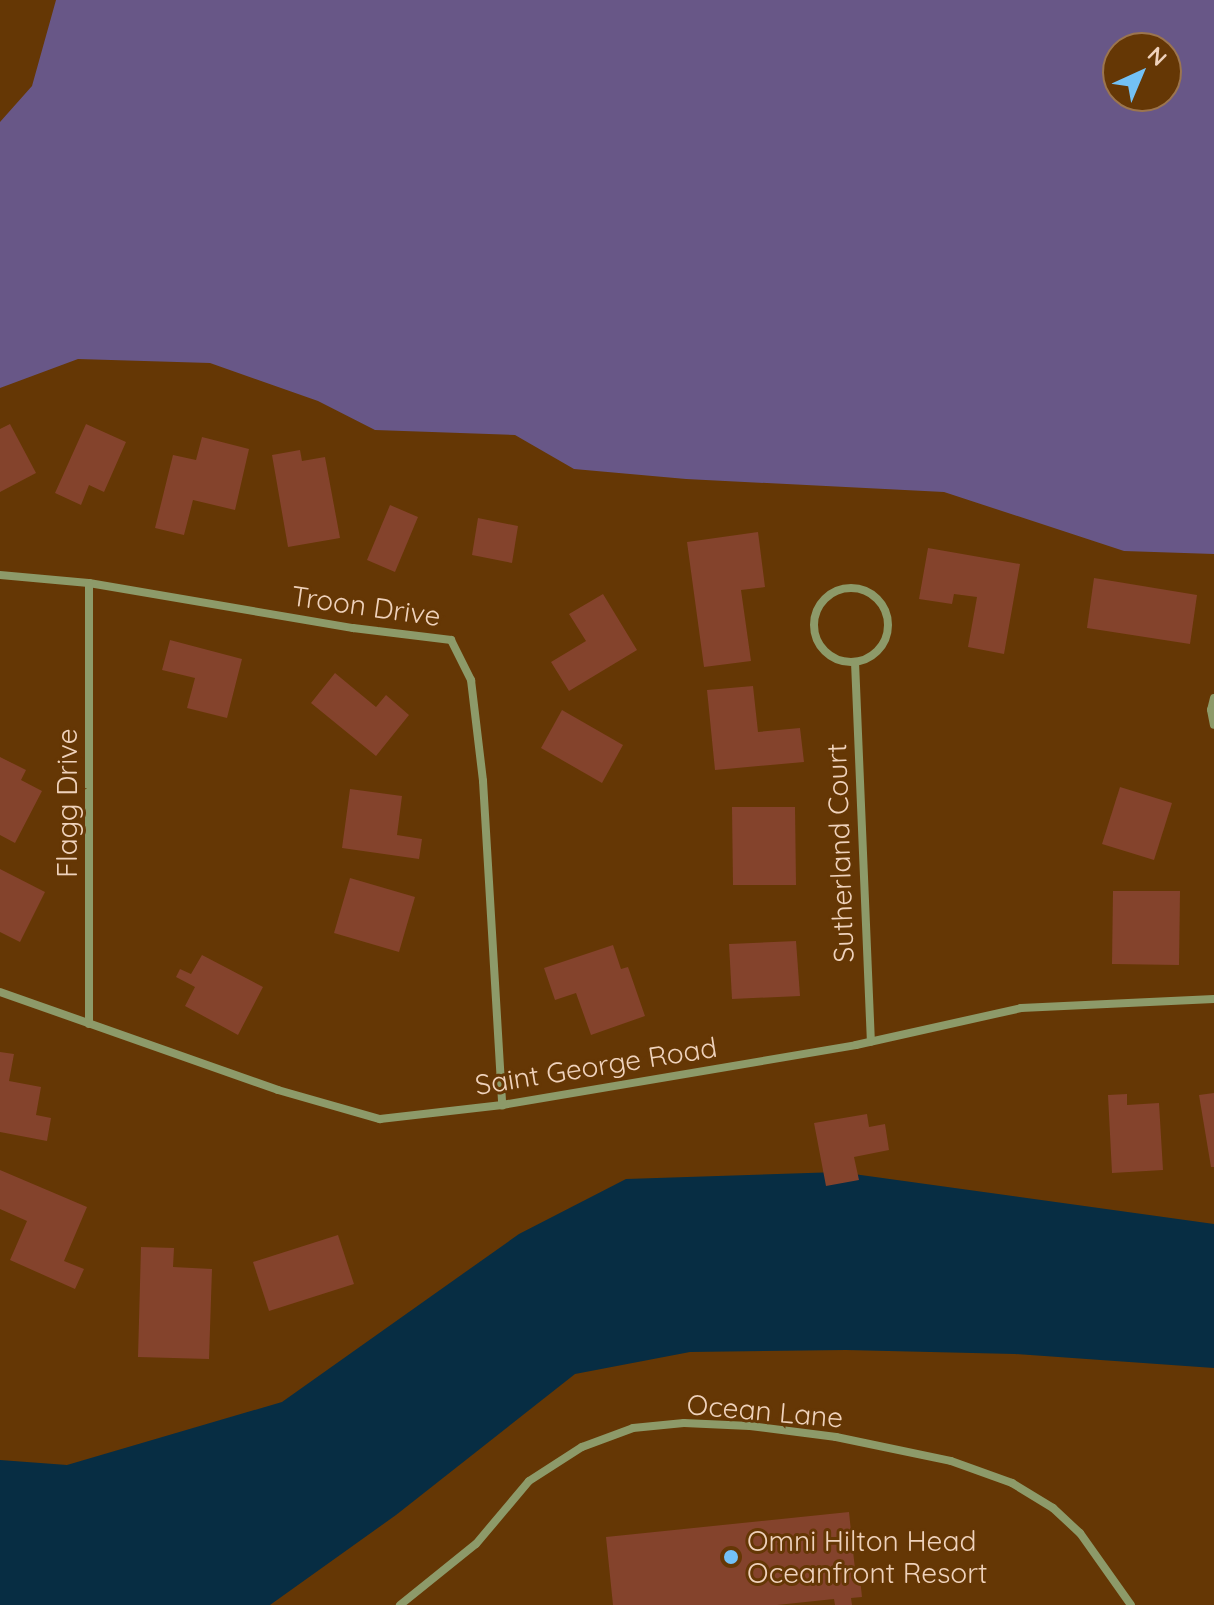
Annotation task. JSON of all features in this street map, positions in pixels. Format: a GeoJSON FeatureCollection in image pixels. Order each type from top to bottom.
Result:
{"type":"FeatureCollection","features":[{"type":"Feature","properties":{"kind":"street","name":"Troon Drive"},"geometry":{"type":"LineString","coordinates":[[0,575],[89,583],[353,628],[451,640],[471,680],[483,781],[502,1105]]}},
{"type":"Feature","properties":{"kind":"street","name":"Flagg Drive"},"geometry":{"type":"LineString","coordinates":[[89,583],[89,1024]]}},
{"type":"Feature","properties":{"kind":"street"},"geometry":{"type":"LineString","coordinates":[[848,588],[875,596],[884,607],[889,621],[887,636],[880,649],[869,658],[855,662],[828,654],[819,643],[814,629],[816,615],[823,602],[833,592],[848,588]]}},
{"type":"Feature","properties":{"kind":"street","name":"Sutherland Court"},"geometry":{"type":"LineString","coordinates":[[855,662],[871,1042]]}},
{"type":"Feature","properties":{"kind":"street"},"geometry":{"type":"LineString","coordinates":[[1214,698],[1214,725]]}},
{"type":"Feature","properties":{"kind":"street","name":"Saint George Road"},"geometry":{"type":"LineString","coordinates":[[0,992],[278,1090],[380,1119],[502,1105],[871,1042],[1021,1008],[1214,999]]}},
{"type":"Feature","properties":{"kind":"street","name":"Ocean Lane"},"geometry":{"type":"LineString","coordinates":[[400,1605],[476,1544],[529,1481],[569,1455],[633,1428],[684,1423],[750,1426],[836,1437],[951,1461],[1012,1483],[1053,1508],[1080,1533],[1131,1605]]}},
{"type":"Feature","properties":{"kind":"shaded area"},"geometry":{"type":"Polygon","coordinates":[[[56,0],[1214,0],[1214,554],[1124,551],[944,492],[686,479],[574,469],[515,435],[375,430],[318,401],[210,363],[78,359],[0,388],[0,122],[32,86],[56,0]]]}},
{"type":"Feature","properties":{"kind":"water"},"geometry":{"type":"Polygon","coordinates":[[[839,1172],[1214,1224],[1214,1368],[1015,1354],[846,1350],[690,1352],[575,1374],[396,1515],[270,1605],[0,1605],[0,1460],[67,1465],[282,1402],[519,1234],[626,1179],[839,1172]]]}},
{"type":"Feature","properties":{"kind":"building"},"geometry":{"type":"Polygon","coordinates":[[[10,424],[36,473],[0,492],[0,429],[10,424]]]}},
{"type":"Feature","properties":{"kind":"building"},"geometry":{"type":"Polygon","coordinates":[[[86,424],[126,442],[104,492],[89,485],[81,505],[55,493],[86,424]]]}},
{"type":"Feature","properties":{"kind":"building"},"geometry":{"type":"Polygon","coordinates":[[[202,437],[249,449],[235,510],[193,500],[184,535],[155,528],[173,455],[196,460],[202,437]]]}},
{"type":"Feature","properties":{"kind":"building"},"geometry":{"type":"Polygon","coordinates":[[[300,450],[302,461],[325,457],[340,538],[288,547],[272,455],[300,450]]]}},
{"type":"Feature","properties":{"kind":"building"},"geometry":{"type":"Polygon","coordinates":[[[390,505],[418,517],[395,572],[367,560],[390,505]]]}},
{"type":"Feature","properties":{"kind":"building"},"geometry":{"type":"Polygon","coordinates":[[[478,518],[518,526],[512,563],[472,555],[478,518]]]}},
{"type":"Feature","properties":{"kind":"building"},"geometry":{"type":"Polygon","coordinates":[[[758,532],[765,587],[741,590],[751,661],[704,667],[687,542],[758,532]]]}},
{"type":"Feature","properties":{"kind":"building"},"geometry":{"type":"Polygon","coordinates":[[[928,548],[1020,564],[1004,654],[968,647],[977,597],[954,594],[952,604],[919,599],[928,548]]]}},
{"type":"Feature","properties":{"kind":"building"},"geometry":{"type":"Polygon","coordinates":[[[1094,578],[1197,595],[1190,644],[1087,628],[1094,578]]]}},
{"type":"Feature","properties":{"kind":"building"},"geometry":{"type":"Polygon","coordinates":[[[603,594],[637,650],[569,691],[551,662],[586,641],[569,614],[603,594]]]}},
{"type":"Feature","properties":{"kind":"building"},"geometry":{"type":"Polygon","coordinates":[[[170,640],[242,659],[227,718],[187,708],[195,678],[162,670],[170,640]]]}},
{"type":"Feature","properties":{"kind":"building"},"geometry":{"type":"Polygon","coordinates":[[[335,673],[376,707],[386,695],[409,715],[376,756],[311,703],[335,673]]]}},
{"type":"Feature","properties":{"kind":"building"},"geometry":{"type":"Polygon","coordinates":[[[753,686],[758,732],[800,728],[804,762],[715,770],[707,690],[753,686]]]}},
{"type":"Feature","properties":{"kind":"building"},"geometry":{"type":"Polygon","coordinates":[[[562,710],[623,745],[602,783],[541,748],[562,710]]]}},
{"type":"Feature","properties":{"kind":"building"},"geometry":{"type":"Polygon","coordinates":[[[0,757],[26,770],[21,780],[42,791],[15,843],[0,835],[0,757]]]}},
{"type":"Feature","properties":{"kind":"building"},"geometry":{"type":"Polygon","coordinates":[[[1120,787],[1172,803],[1154,860],[1102,844],[1120,787]]]}},
{"type":"Feature","properties":{"kind":"building"},"geometry":{"type":"Polygon","coordinates":[[[350,789],[402,796],[397,835],[422,839],[419,859],[342,848],[350,789]]]}},
{"type":"Feature","properties":{"kind":"building"},"geometry":{"type":"Polygon","coordinates":[[[732,807],[795,807],[796,885],[733,885],[732,807]]]}},
{"type":"Feature","properties":{"kind":"building"},"geometry":{"type":"Polygon","coordinates":[[[0,869],[45,892],[20,942],[0,932],[0,869]]]}},
{"type":"Feature","properties":{"kind":"building"},"geometry":{"type":"Polygon","coordinates":[[[350,878],[415,897],[399,952],[334,933],[350,878]]]}},
{"type":"Feature","properties":{"kind":"building"},"geometry":{"type":"Polygon","coordinates":[[[1113,891],[1180,891],[1179,965],[1112,964],[1113,891]]]}},
{"type":"Feature","properties":{"kind":"building"},"geometry":{"type":"Polygon","coordinates":[[[796,941],[800,996],[732,999],[729,944],[796,941]]]}},
{"type":"Feature","properties":{"kind":"building"},"geometry":{"type":"Polygon","coordinates":[[[613,945],[621,969],[628,967],[645,1016],[591,1035],[576,993],[555,1000],[544,968],[613,945]]]}},
{"type":"Feature","properties":{"kind":"building"},"geometry":{"type":"Polygon","coordinates":[[[202,955],[263,987],[238,1035],[185,1006],[195,987],[176,977],[180,969],[191,974],[202,955]]]}},
{"type":"Feature","properties":{"kind":"building"},"geometry":{"type":"Polygon","coordinates":[[[0,1052],[14,1054],[9,1081],[41,1087],[36,1115],[51,1118],[47,1141],[0,1132],[0,1052]]]}},
{"type":"Feature","properties":{"kind":"building"},"geometry":{"type":"Polygon","coordinates":[[[1214,1093],[1214,1167],[1211,1167],[1199,1095],[1214,1093]]]}},
{"type":"Feature","properties":{"kind":"building"},"geometry":{"type":"Polygon","coordinates":[[[1127,1094],[1127,1105],[1159,1103],[1163,1170],[1112,1173],[1108,1095],[1127,1094]]]}},
{"type":"Feature","properties":{"kind":"building"},"geometry":{"type":"Polygon","coordinates":[[[867,1114],[869,1127],[885,1124],[889,1150],[854,1157],[859,1180],[826,1186],[814,1123],[867,1114]]]}},
{"type":"Feature","properties":{"kind":"building"},"geometry":{"type":"Polygon","coordinates":[[[0,1170],[87,1207],[64,1261],[84,1269],[75,1289],[10,1260],[27,1221],[0,1209],[0,1170]]]}},
{"type":"Feature","properties":{"kind":"building"},"geometry":{"type":"Polygon","coordinates":[[[338,1235],[354,1284],[269,1311],[253,1262],[338,1235]]]}},
{"type":"Feature","properties":{"kind":"building"},"geometry":{"type":"Polygon","coordinates":[[[141,1247],[174,1248],[173,1267],[212,1269],[209,1359],[138,1357],[141,1247]]]}},
{"type":"Feature","properties":{"kind":"building","name":"Omni Hilton Head Oceanfront Resort"},"geometry":{"type":"Polygon","coordinates":[[[849,1512],[856,1579],[860,1578],[862,1597],[851,1598],[852,1605],[835,1605],[834,1599],[777,1605],[613,1605],[606,1537],[849,1512]]]}},
{"type":"Feature","properties":{"kind":"place","name":"Omni Hilton Head Oceanfront Resort"},"geometry":{"type":"Point","coordinates":[731,1557]}}]}
